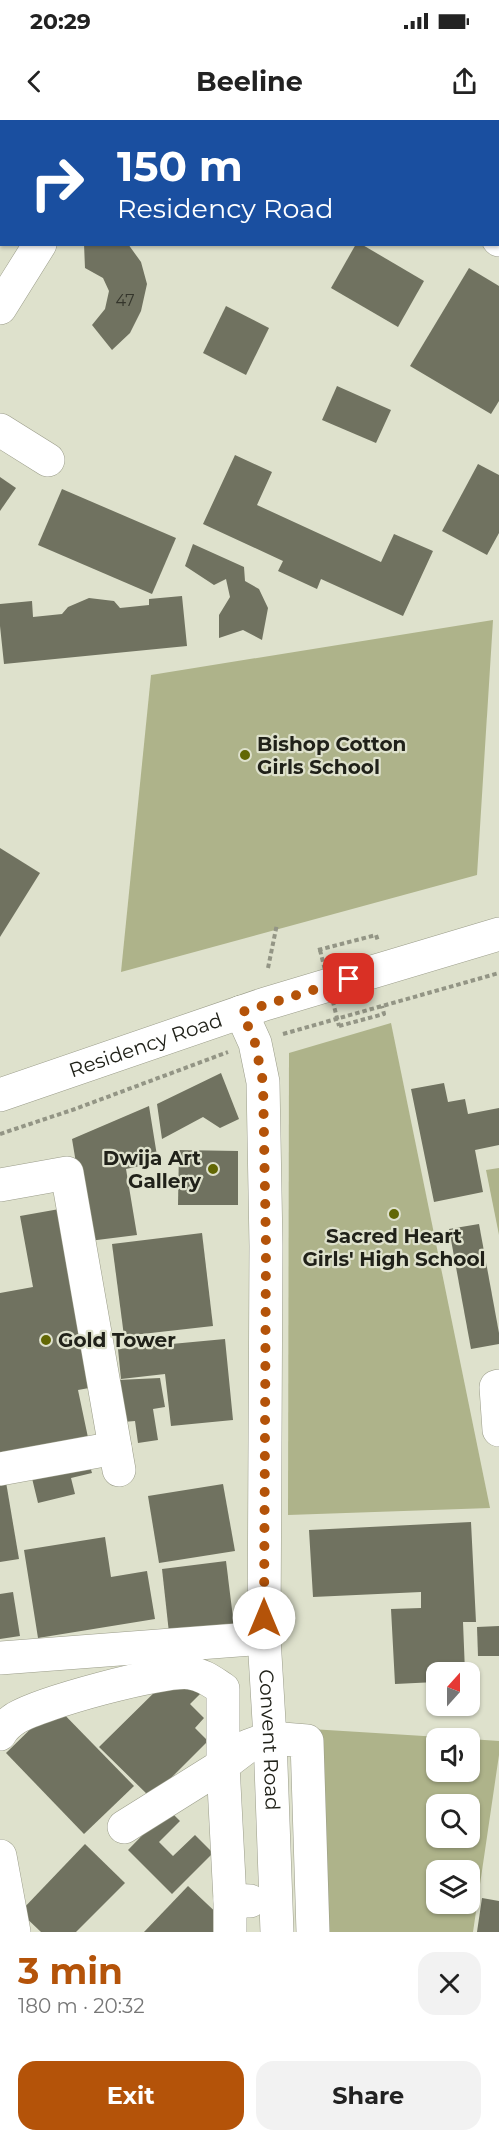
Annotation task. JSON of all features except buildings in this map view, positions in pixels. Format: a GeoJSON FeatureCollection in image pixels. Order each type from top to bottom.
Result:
{"type":"FeatureCollection","features":[{"type":"Feature","properties":{"kind":"street"},"geometry":{"type":"LineString","coordinates":[[256,120],[264,120]]}},
{"type":"Feature","properties":{"kind":"street"},"geometry":{"type":"LineString","coordinates":[[0,308],[39,246]]}},
{"type":"Feature","properties":{"kind":"street"},"geometry":{"type":"LineString","coordinates":[[0,430],[48,460]]}},
{"type":"Feature","properties":{"kind":"street","name":"Residency Road"},"geometry":{"type":"LineString","coordinates":[[0,1095],[242,1012],[499,934]]}},
{"type":"Feature","properties":{"kind":"street","name":"Convent Road"},"geometry":{"type":"LineString","coordinates":[[242,1012],[255,1043],[263,1082],[266,1246],[264,1638],[276,1916]]}},
{"type":"Feature","properties":{"kind":"street"},"geometry":{"type":"LineString","coordinates":[[0,1185],[67,1173],[117,1459],[0,1469]]}},
{"type":"Feature","properties":{"kind":"street"},"geometry":{"type":"LineString","coordinates":[[499,1386],[496,1387],[499,1430]]}},
{"type":"Feature","properties":{"kind":"street"},"geometry":{"type":"LineString","coordinates":[[0,1658],[264,1638]]}},
{"type":"Feature","properties":{"kind":"street"},"geometry":{"type":"LineString","coordinates":[[0,1734],[17,1718],[39,1708],[107,1687],[175,1673],[206,1677],[223,1689],[223,1765],[230,1916],[276,1916]]}},
{"type":"Feature","properties":{"kind":"street"},"geometry":{"type":"LineString","coordinates":[[124,1827],[223,1765],[248,1746],[270,1738],[307,1741],[313,1932]]}},
{"type":"Feature","properties":{"kind":"street"},"geometry":{"type":"LineString","coordinates":[[0,1856],[14,1932]]}},
{"type":"Feature","properties":{"kind":"path"},"geometry":{"type":"LineString","coordinates":[[268,968],[277,924]]}},
{"type":"Feature","properties":{"kind":"path"},"geometry":{"type":"LineString","coordinates":[[376,935],[320,950],[339,1026],[384,1014],[382,1006]]}},
{"type":"Feature","properties":{"kind":"path"},"geometry":{"type":"LineString","coordinates":[[279,1035],[499,973]]}},
{"type":"Feature","properties":{"kind":"path"},"geometry":{"type":"LineString","coordinates":[[0,1134],[75,1109],[235,1049]]}},
{"type":"Feature","properties":{"kind":"green space"},"geometry":{"type":"Polygon","coordinates":[[[493,620],[477,875],[121,972],[151,675],[493,620]]]}},
{"type":"Feature","properties":{"kind":"green space","name":"Sacred Heart Girls' High School"},"geometry":{"type":"Polygon","coordinates":[[[391,1023],[490,1508],[288,1515],[289,1053],[391,1023]]]}},
{"type":"Feature","properties":{"kind":"green space"},"geometry":{"type":"Polygon","coordinates":[[[499,1168],[499,1235],[486,1170],[499,1168]]]}},
{"type":"Feature","properties":{"kind":"green space"},"geometry":{"type":"Polygon","coordinates":[[[311,1729],[426,1736],[426,1782],[480,1782],[480,1740],[499,1741],[499,1755],[480,1884],[480,1860],[426,1860],[426,1914],[476,1914],[473,1932],[316,1932],[311,1729]]]}},
{"type":"Feature","properties":{"kind":"place","name":"Bishop Cotton Girls School"},"geometry":{"type":"Point","coordinates":[245,755]}},
{"type":"Feature","properties":{"kind":"place","name":"Dwija Art Gallery"},"geometry":{"type":"Point","coordinates":[213,1169]}},
{"type":"Feature","properties":{"kind":"place","name":"Sacred Heart Girls' High School"},"geometry":{"type":"Point","coordinates":[394,1214]}},
{"type":"Feature","properties":{"kind":"place","name":"Gold Tower"},"geometry":{"type":"Point","coordinates":[46,1340]}},
{"type":"Feature","properties":{"kind":"route"},"geometry":{"type":"LineString","coordinates":[[264,1618],[266,1246],[263,1082],[255,1043],[242,1012],[349,979]]}}]}
